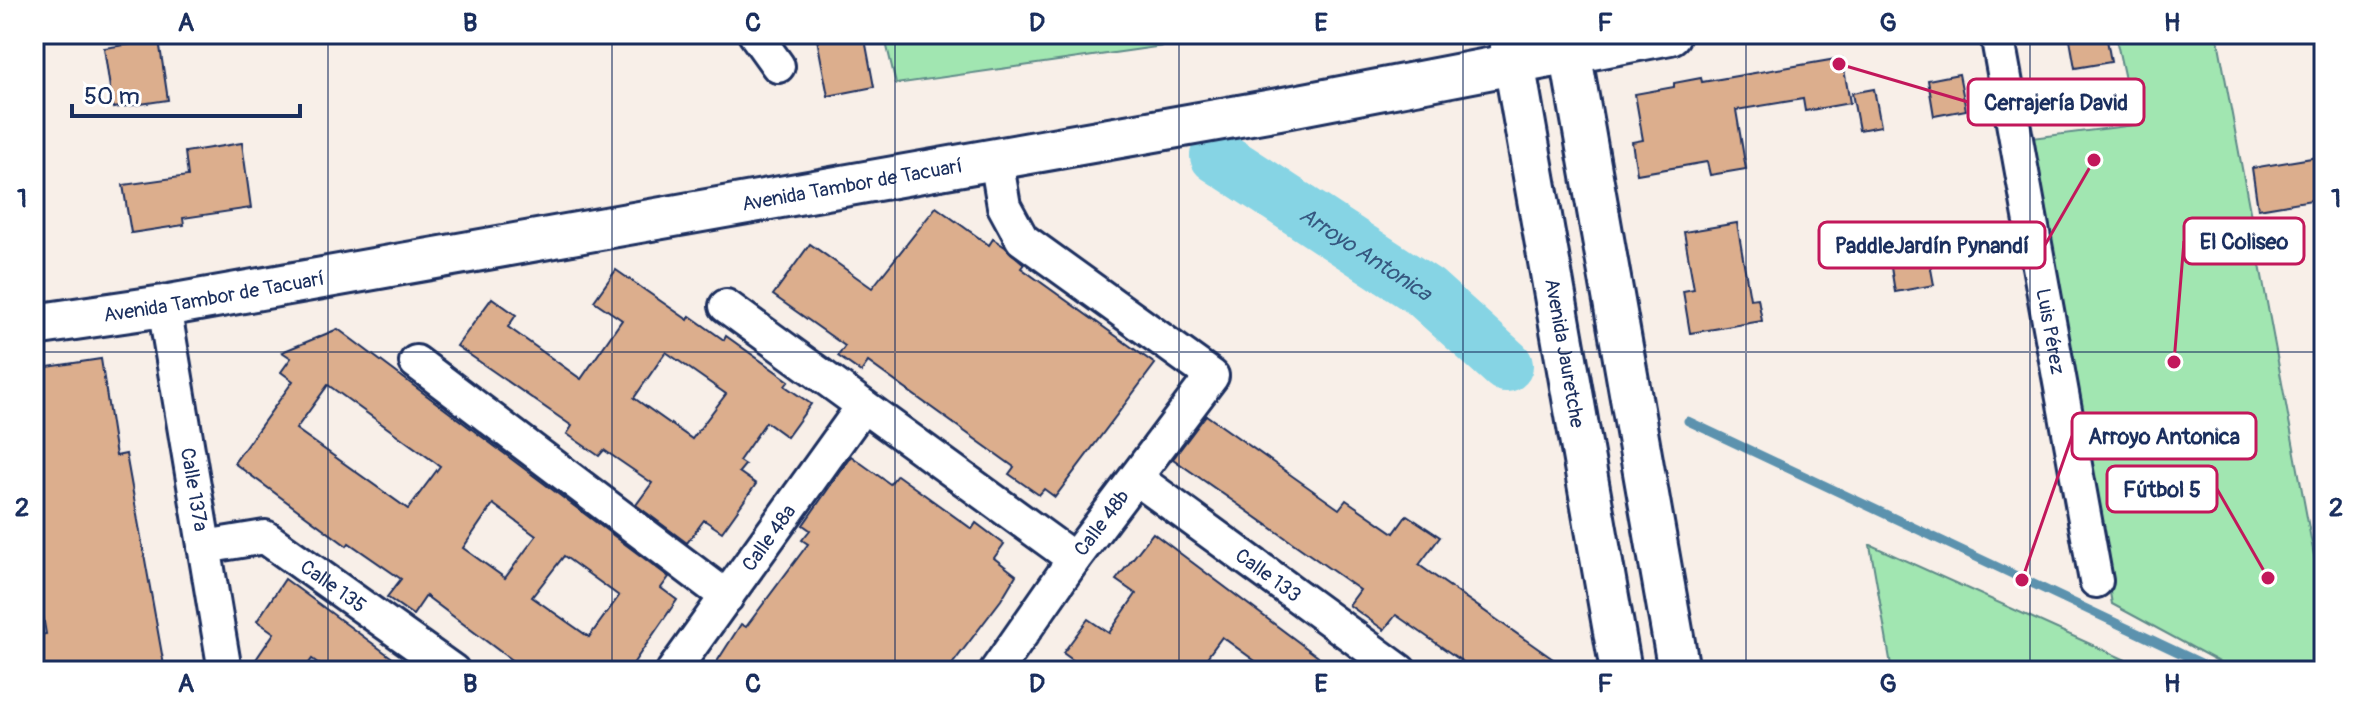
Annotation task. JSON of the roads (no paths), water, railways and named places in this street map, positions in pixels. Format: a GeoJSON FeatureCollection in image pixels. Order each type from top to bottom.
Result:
{"type":"FeatureCollection","features":[{"type":"Feature","properties":{"kind":"main road","name":"Avenida Tambor de Tacuarí"},"geometry":{"type":"LineString","coordinates":[[34,325],[164,306],[1279,109],[1512,48],[1670,34]]}},
{"type":"Feature","properties":{"kind":"main road"},"geometry":{"type":"LineString","coordinates":[[1569,43],[1679,671]]}},
{"type":"Feature","properties":{"kind":"main road","name":"Avenida Jauretche"},"geometry":{"type":"LineString","coordinates":[[1512,48],[1621,671]]}},
{"type":"Feature","properties":{"kind":"street"},"geometry":{"type":"LineString","coordinates":[[755,34],[778,66]]}},
{"type":"Feature","properties":{"kind":"street","name":"Luis Pérez"},"geometry":{"type":"LineString","coordinates":[[1997,34],[2096,581]]}},
{"type":"Feature","properties":{"kind":"street","name":"Calle 48b"},"geometry":{"type":"LineString","coordinates":[[996,159],[1004,206],[1022,239],[1212,376],[1074,559],[996,671]]}},
{"type":"Feature","properties":{"kind":"street","name":"Calle 137a"},"geometry":{"type":"LineString","coordinates":[[164,306],[225,671]]}},
{"type":"Feature","properties":{"kind":"street"},"geometry":{"type":"LineString","coordinates":[[726,306],[1074,559]]}},
{"type":"Feature","properties":{"kind":"street"},"geometry":{"type":"LineString","coordinates":[[416,362],[727,597]]}},
{"type":"Feature","properties":{"kind":"street","name":"Calle 48a"},"geometry":{"type":"LineString","coordinates":[[673,671],[863,406]]}},
{"type":"Feature","properties":{"kind":"street","name":"Calle 133"},"geometry":{"type":"LineString","coordinates":[[1136,478],[1400,671]]}},
{"type":"Feature","properties":{"kind":"street","name":"Calle 135"},"geometry":{"type":"LineString","coordinates":[[204,547],[265,537],[453,671]]}},
{"type":"Feature","properties":{"kind":"waterway","name":"Arroyo Antonica"},"geometry":{"type":"LineString","coordinates":[[1217,156],[1425,292],[1506,365]]}},
{"type":"Feature","properties":{"kind":"waterway","name":"Arroyo Antonica"},"geometry":{"type":"LineString","coordinates":[[1688,421],[2218,671]]}},
{"type":"Feature","properties":{"kind":"place","name":"Cerrajería David"},"geometry":{"type":"Point","coordinates":[1839,64]}},
{"type":"Feature","properties":{"kind":"place","name":"PaddleJardín Pynandí"},"geometry":{"type":"Point","coordinates":[2094,160]}},
{"type":"Feature","properties":{"kind":"place","name":"El Coliseo"},"geometry":{"type":"Point","coordinates":[2174,362]}},
{"type":"Feature","properties":{"kind":"place","name":"Fútbol 5"},"geometry":{"type":"Point","coordinates":[2268,578]}},
{"type":"Feature","properties":{"kind":"place","name":"Arroyo Antonica"},"geometry":{"type":"Point","coordinates":[2022,580]}}]}
